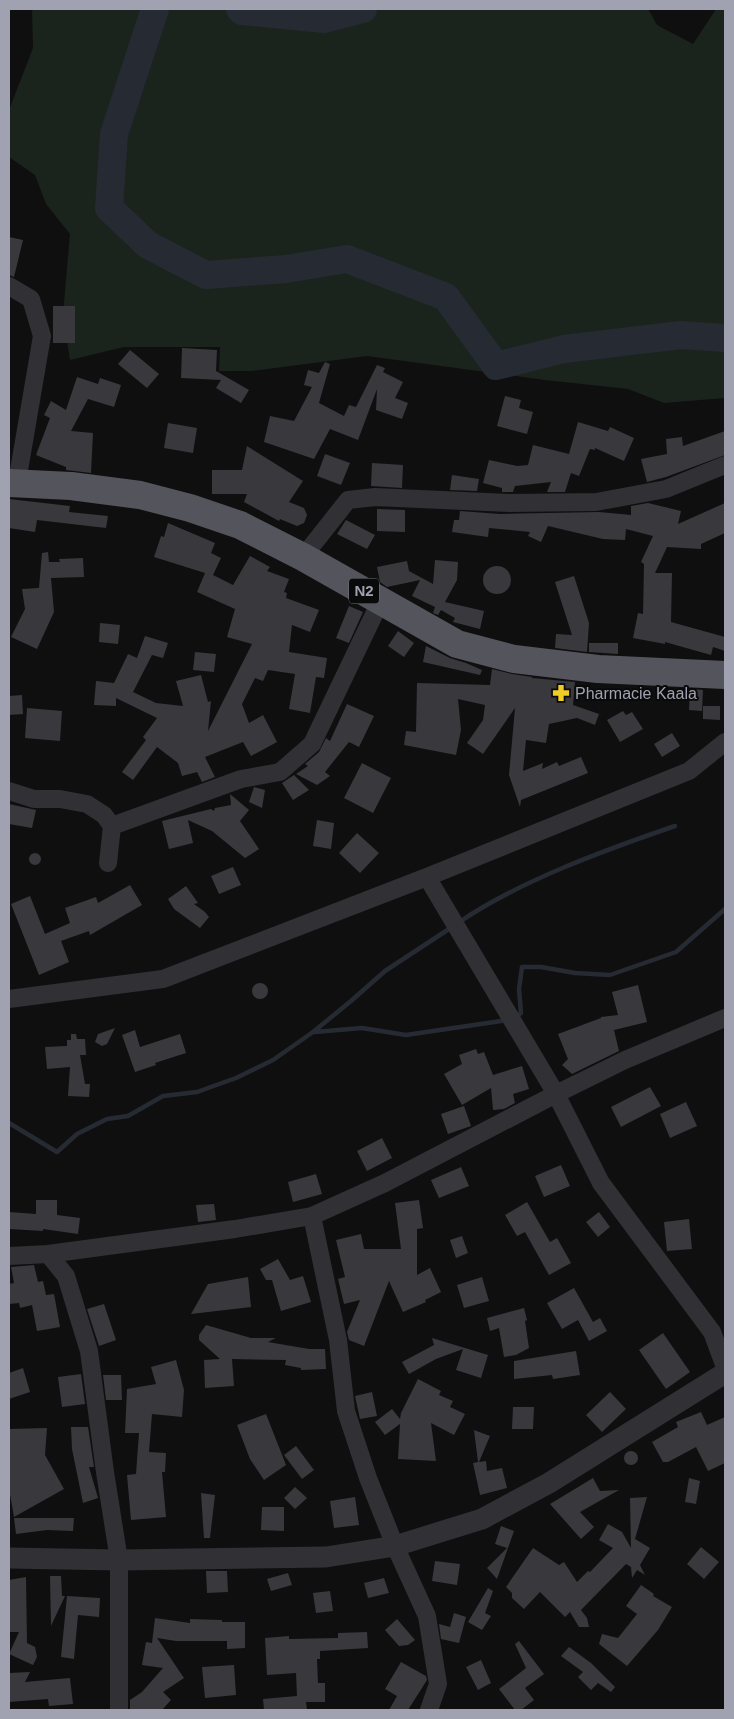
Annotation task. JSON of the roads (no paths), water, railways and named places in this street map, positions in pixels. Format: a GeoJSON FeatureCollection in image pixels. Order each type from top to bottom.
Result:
{"type":"FeatureCollection","features":[{"type":"Feature","properties":{"kind":"highway","name":"N2"},"geometry":{"type":"LineString","coordinates":[[13,483],[71,486],[140,495],[190,508],[240,525],[303,557],[457,644],[514,659],[598,669],[725,675]]}},
{"type":"Feature","properties":{"kind":"street"},"geometry":{"type":"LineString","coordinates":[[9,286],[31,299],[42,336],[13,483]]}},
{"type":"Feature","properties":{"kind":"street"},"geometry":{"type":"LineString","coordinates":[[303,557],[348,500],[374,497],[509,503],[596,502],[666,489],[725,465]]}},
{"type":"Feature","properties":{"kind":"street"},"geometry":{"type":"LineString","coordinates":[[112,826],[241,779],[280,772],[312,744],[380,600]]}},
{"type":"Feature","properties":{"kind":"street"},"geometry":{"type":"LineString","coordinates":[[9,999],[163,979],[427,877],[689,771],[725,742]]}},
{"type":"Feature","properties":{"kind":"street"},"geometry":{"type":"LineString","coordinates":[[9,791],[34,799],[60,799],[87,804],[104,816],[112,826],[108,863]]}},
{"type":"Feature","properties":{"kind":"street"},"geometry":{"type":"LineString","coordinates":[[427,877],[556,1094],[601,1183],[712,1332],[725,1366]]}},
{"type":"Feature","properties":{"kind":"street"},"geometry":{"type":"LineString","coordinates":[[9,1256],[48,1254],[235,1229],[312,1216],[385,1184],[556,1094],[640,1053],[725,1018]]}},
{"type":"Feature","properties":{"kind":"street"},"geometry":{"type":"LineString","coordinates":[[312,1216],[338,1340],[346,1411],[368,1478],[395,1546],[427,1616],[438,1684],[429,1710]]}},
{"type":"Feature","properties":{"kind":"street"},"geometry":{"type":"LineString","coordinates":[[48,1254],[66,1276],[89,1351],[119,1560],[119,1710]]}},
{"type":"Feature","properties":{"kind":"street"},"geometry":{"type":"LineString","coordinates":[[9,1558],[119,1560],[326,1557],[395,1546],[482,1519],[549,1483],[725,1373]]}},
{"type":"Feature","properties":{"kind":"waterway"},"geometry":{"type":"LineString","coordinates":[[155,9],[114,134],[109,208],[148,245],[206,275],[286,269],[347,259],[446,297],[496,366],[564,349],[681,335],[725,338]]}},
{"type":"Feature","properties":{"kind":"waterway"},"geometry":{"type":"LineString","coordinates":[[240,9],[242,11],[324,19],[363,9]]}},
{"type":"Feature","properties":{"kind":"waterway"},"geometry":{"type":"LineString","coordinates":[[458,923],[535,880],[620,845],[675,826]]}},
{"type":"Feature","properties":{"kind":"waterway"},"geometry":{"type":"LineString","coordinates":[[515,1018],[521,1013],[519,989],[522,967],[541,967],[575,973],[610,975],[676,952],[725,909]]}},
{"type":"Feature","properties":{"kind":"waterway"},"geometry":{"type":"LineString","coordinates":[[9,1123],[57,1152],[77,1134],[107,1119],[128,1116],[163,1096],[197,1092],[236,1078],[273,1060],[313,1032],[385,971],[452,927]]}},
{"type":"Feature","properties":{"kind":"waterway"},"geometry":{"type":"LineString","coordinates":[[315,1032],[362,1028],[406,1035],[508,1020]]}},
{"type":"Feature","properties":{"kind":"place","name":"Pharmacie Kaala"},"geometry":{"type":"Point","coordinates":[561,693]}}]}
